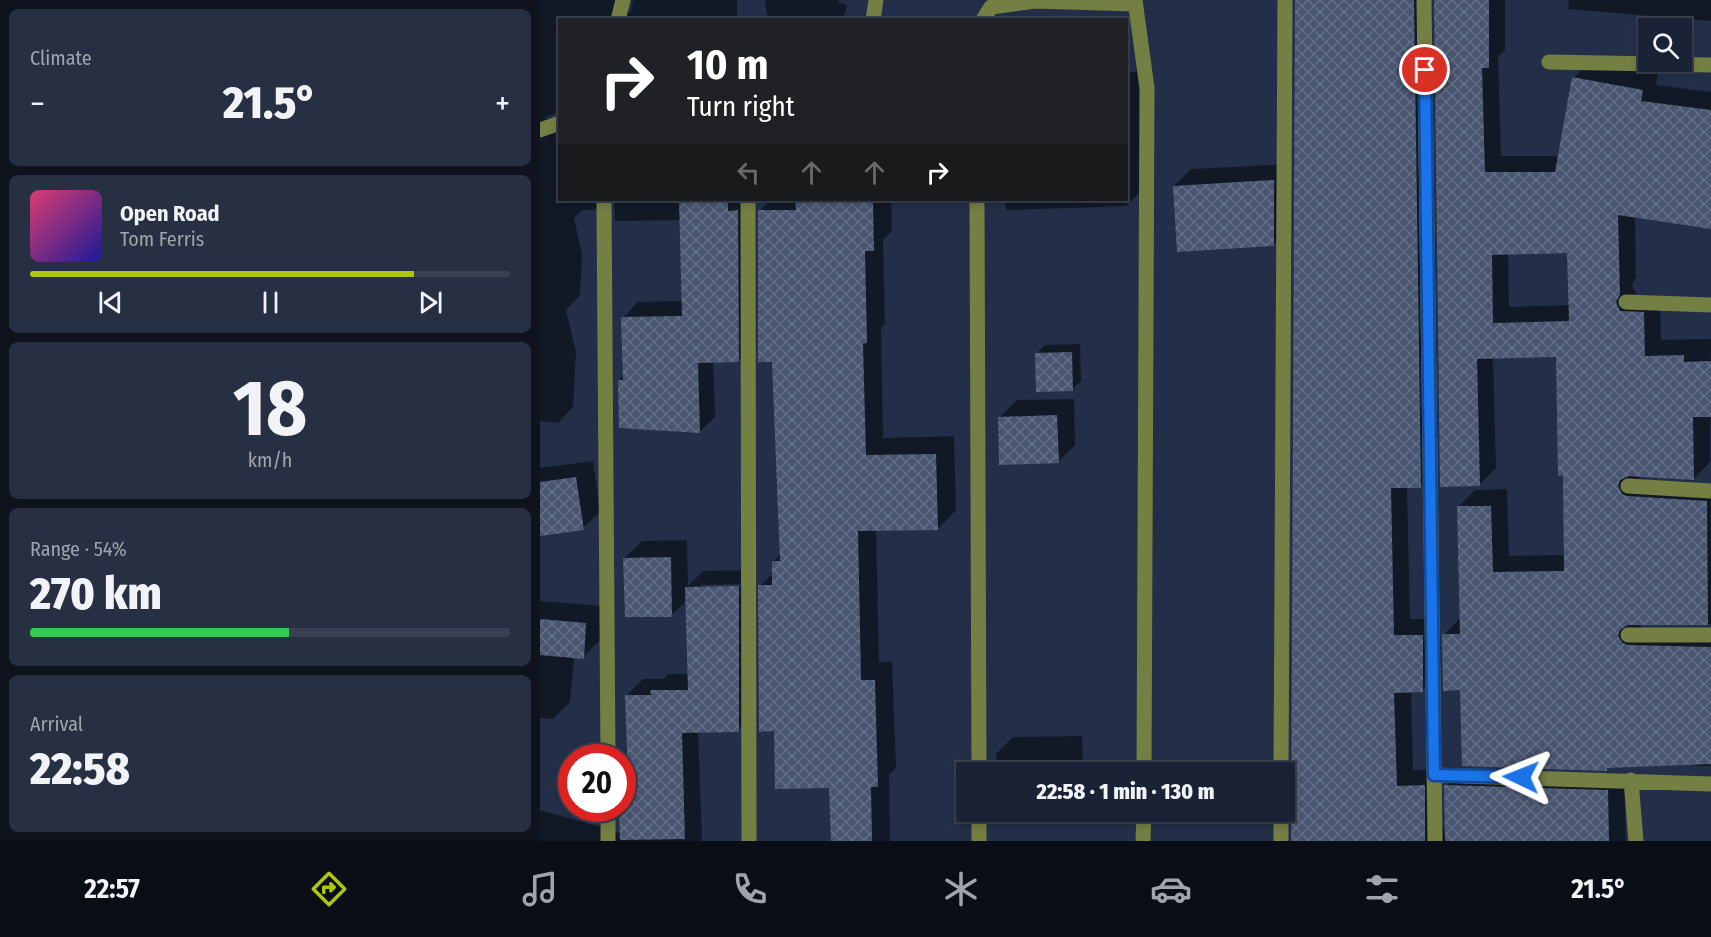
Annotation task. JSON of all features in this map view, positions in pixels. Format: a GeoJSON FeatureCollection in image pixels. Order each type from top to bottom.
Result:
{"type":"FeatureCollection","features":[{"type":"Feature","properties":{"kind":"street"},"geometry":{"type":"LineString","coordinates":[[618,18],[623,0]]}},
{"type":"Feature","properties":{"kind":"street"},"geometry":{"type":"LineString","coordinates":[[873,18],[876,0]]}},
{"type":"Feature","properties":{"kind":"street"},"geometry":{"type":"LineString","coordinates":[[1281,762],[1285,0]]}},
{"type":"Feature","properties":{"kind":"street"},"geometry":{"type":"LineString","coordinates":[[1425,0],[1435,841]]}},
{"type":"Feature","properties":{"kind":"street"},"geometry":{"type":"LineString","coordinates":[[984,18],[991,7],[1035,1],[1135,2],[1147,88],[1144,762]]}},
{"type":"Feature","properties":{"kind":"street"},"geometry":{"type":"LineString","coordinates":[[1549,62],[1711,65]]}},
{"type":"Feature","properties":{"kind":"street"},"geometry":{"type":"LineString","coordinates":[[540,130],[558,124]]}},
{"type":"Feature","properties":{"kind":"street"},"geometry":{"type":"LineString","coordinates":[[604,201],[608,744]]}},
{"type":"Feature","properties":{"kind":"street"},"geometry":{"type":"LineString","coordinates":[[748,201],[749,841]]}},
{"type":"Feature","properties":{"kind":"street"},"geometry":{"type":"LineString","coordinates":[[977,201],[979,762]]}},
{"type":"Feature","properties":{"kind":"street"},"geometry":{"type":"LineString","coordinates":[[1626,302],[1711,305]]}},
{"type":"Feature","properties":{"kind":"street"},"geometry":{"type":"LineString","coordinates":[[1629,486],[1711,491]]}},
{"type":"Feature","properties":{"kind":"street"},"geometry":{"type":"LineString","coordinates":[[1628,635],[1711,635]]}},
{"type":"Feature","properties":{"kind":"street"},"geometry":{"type":"LineString","coordinates":[[1434,775],[1711,784]]}},
{"type":"Feature","properties":{"kind":"street"},"geometry":{"type":"LineString","coordinates":[[1631,780],[1636,841]]}},
{"type":"Feature","properties":{"kind":"street"},"geometry":{"type":"LineString","coordinates":[[608,822],[608,841]]}},
{"type":"Feature","properties":{"kind":"street"},"geometry":{"type":"LineString","coordinates":[[979,822],[979,841]]}},
{"type":"Feature","properties":{"kind":"street"},"geometry":{"type":"LineString","coordinates":[[1143,841],[1144,822]]}},
{"type":"Feature","properties":{"kind":"street"},"geometry":{"type":"LineString","coordinates":[[1281,822],[1281,841]]}},
{"type":"Feature","properties":{"kind":"building"},"geometry":{"type":"Polygon","coordinates":[[[1295,0],[1414,0],[1421,488],[1391,488],[1394,635],[1423,635],[1423,692],[1394,693],[1397,786],[1425,785],[1425,841],[1291,841],[1291,822],[1295,822],[1295,762],[1291,762],[1295,0]]]}},
{"type":"Feature","properties":{"kind":"building"},"geometry":{"type":"Polygon","coordinates":[[[1434,0],[1489,0],[1489,68],[1482,68],[1485,172],[1555,172],[1572,77],[1643,90],[1641,101],[1711,110],[1711,229],[1618,215],[1620,295],[1616,302],[1620,311],[1644,312],[1645,356],[1684,355],[1684,362],[1711,361],[1711,417],[1693,417],[1694,480],[1629,476],[1620,480],[1618,486],[1622,494],[1627,496],[1707,501],[1708,625],[1628,625],[1620,630],[1618,636],[1623,643],[1628,645],[1711,647],[1711,764],[1607,768],[1607,771],[1462,766],[1460,690],[1443,691],[1442,634],[1460,634],[1457,506],[1491,506],[1493,572],[1564,571],[1563,475],[1558,476],[1556,357],[1477,359],[1480,486],[1440,487],[1434,0]],[[1567,253],[1492,255],[1493,323],[1569,321],[1567,253]]]}},
{"type":"Feature","properties":{"kind":"building"},"geometry":{"type":"Polygon","coordinates":[[[1274,180],[1274,246],[1177,252],[1173,186],[1274,180]]]}},
{"type":"Feature","properties":{"kind":"building"},"geometry":{"type":"Polygon","coordinates":[[[679,201],[728,201],[728,211],[738,210],[739,362],[698,363],[700,433],[619,428],[618,380],[623,380],[621,317],[682,316],[679,201]]]}},
{"type":"Feature","properties":{"kind":"building"},"geometry":{"type":"Polygon","coordinates":[[[795,201],[873,201],[874,251],[865,251],[867,343],[863,344],[866,455],[936,454],[938,530],[858,531],[861,680],[875,680],[878,787],[871,787],[872,841],[831,841],[829,788],[775,789],[774,731],[759,732],[758,585],[772,585],[772,561],[780,561],[772,362],[758,362],[758,210],[796,210],[795,201]]]}},
{"type":"Feature","properties":{"kind":"building"},"geometry":{"type":"Polygon","coordinates":[[[1072,352],[1073,391],[1036,392],[1035,353],[1072,352]]]}},
{"type":"Feature","properties":{"kind":"building"},"geometry":{"type":"Polygon","coordinates":[[[1057,415],[1059,463],[999,465],[998,417],[1057,415]]]}},
{"type":"Feature","properties":{"kind":"building"},"geometry":{"type":"Polygon","coordinates":[[[576,477],[584,530],[540,536],[540,482],[576,477]]]}},
{"type":"Feature","properties":{"kind":"building"},"geometry":{"type":"Polygon","coordinates":[[[671,557],[672,617],[625,617],[623,558],[671,557]]]}},
{"type":"Feature","properties":{"kind":"building"},"geometry":{"type":"Polygon","coordinates":[[[739,586],[739,732],[682,733],[685,839],[620,840],[619,822],[636,822],[636,744],[627,744],[625,695],[651,695],[650,690],[688,690],[685,587],[739,586]]]}},
{"type":"Feature","properties":{"kind":"building"},"geometry":{"type":"Polygon","coordinates":[[[540,619],[586,623],[584,659],[540,655],[540,619]]]}},
{"type":"Feature","properties":{"kind":"building"},"geometry":{"type":"Polygon","coordinates":[[[1444,785],[1608,790],[1609,841],[1445,841],[1444,785]]]}},
{"type":"Feature","properties":{"kind":"route"},"geometry":{"type":"LineString","coordinates":[[1425,70],[1434,775],[1521,777]]}}]}
